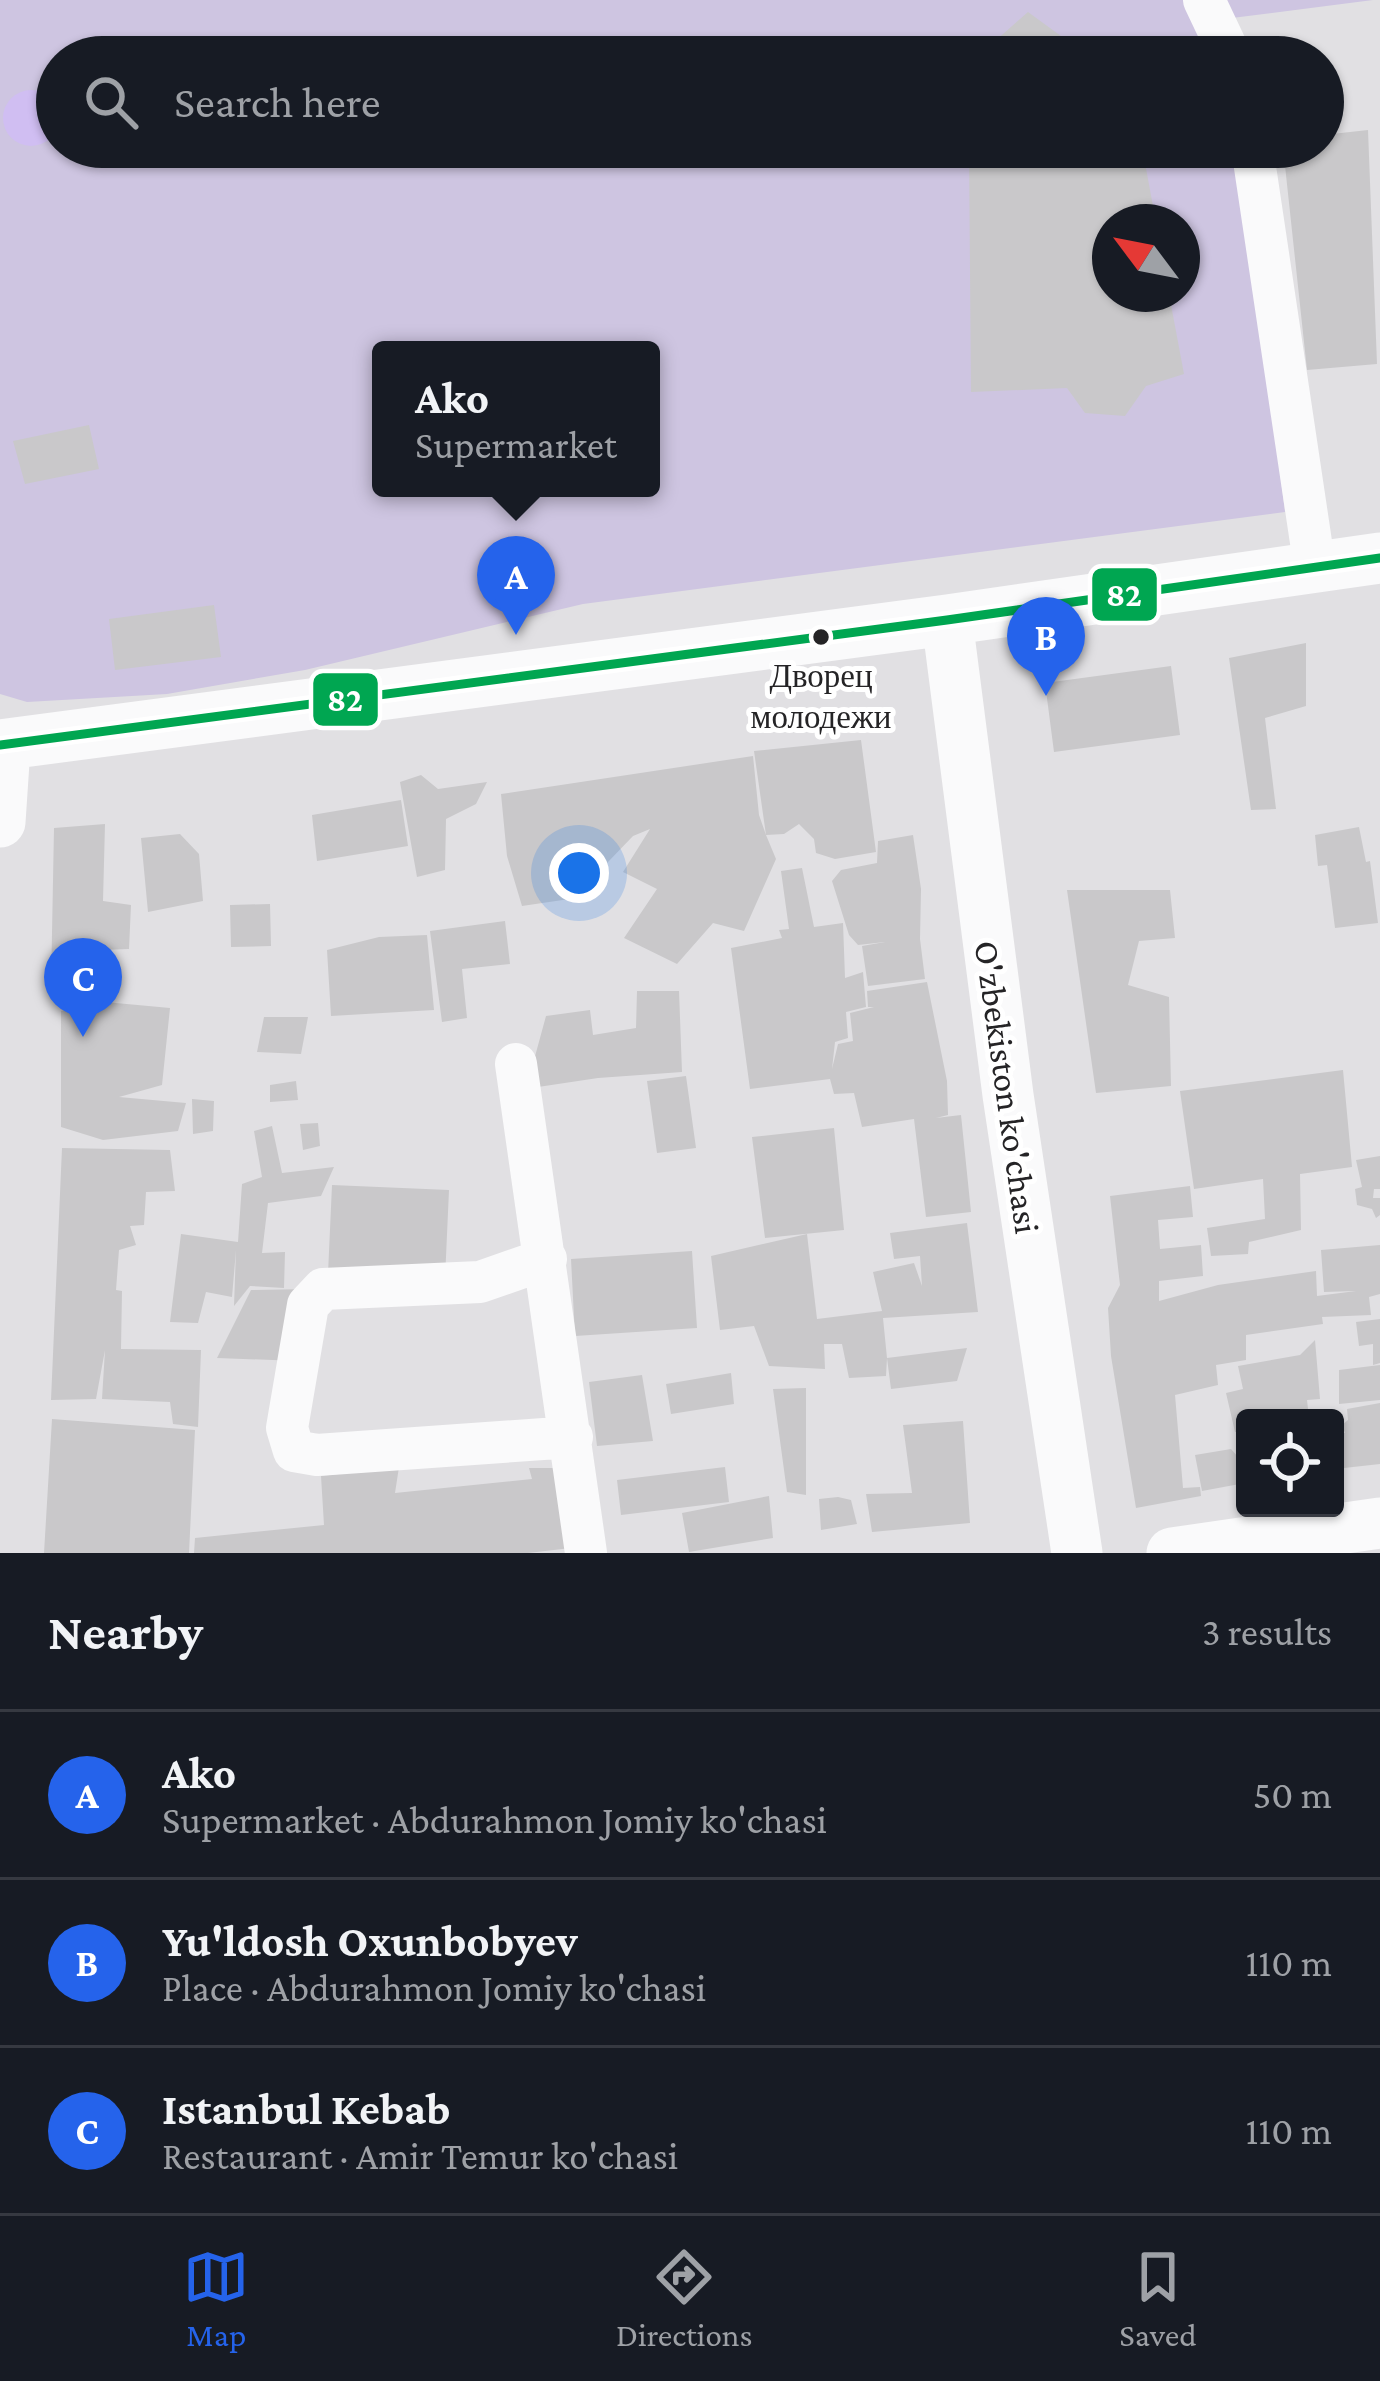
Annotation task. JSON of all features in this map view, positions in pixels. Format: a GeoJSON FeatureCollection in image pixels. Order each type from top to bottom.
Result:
{"type":"FeatureCollection","features":[{"type":"Feature","properties":{"kind":"main road"},"geometry":{"type":"LineString","coordinates":[[0,822],[3,746],[1380,558]]}},
{"type":"Feature","properties":{"kind":"main road","name":"O'zbekiston ko'chasi"},"geometry":{"type":"LineString","coordinates":[[932,621],[1077,1553]]}},
{"type":"Feature","properties":{"kind":"main road"},"geometry":{"type":"LineString","coordinates":[[1172,1553],[1380,1523]]}},
{"type":"Feature","properties":{"kind":"lane"},"geometry":{"type":"LineString","coordinates":[[1204,0],[1221,36]]}},
{"type":"Feature","properties":{"kind":"lane"},"geometry":{"type":"LineString","coordinates":[[1255,168],[1315,569]]}},
{"type":"Feature","properties":{"kind":"lane"},"geometry":{"type":"LineString","coordinates":[[516,1064],[586,1553]]}},
{"type":"Feature","properties":{"kind":"lane"},"geometry":{"type":"LineString","coordinates":[[546,1259],[480,1282],[323,1288],[308,1305],[287,1428],[294,1451],[317,1455],[572,1437]]}},
{"type":"Feature","properties":{"kind":"shaded area"},"geometry":{"type":"Polygon","coordinates":[[[0,0],[1373,0],[1224,19],[1226,36],[36,36],[36,168],[1242,168],[1285,512],[583,604],[305,670],[167,694],[27,702],[0,694],[0,0]]]}},
{"type":"Feature","properties":{"kind":"shaded area"},"geometry":{"type":"Polygon","coordinates":[[[36,91],[36,145],[31,146],[11,138],[3,118],[11,98],[36,91]]]}},
{"type":"Feature","properties":{"kind":"building"},"geometry":{"type":"Polygon","coordinates":[[[1028,12],[1061,36],[1001,36],[1028,12]]]}},
{"type":"Feature","properties":{"kind":"building"},"geometry":{"type":"Polygon","coordinates":[[[1368,130],[1377,364],[1307,370],[1285,168],[1344,168],[1344,133],[1368,130]]]}},
{"type":"Feature","properties":{"kind":"building"},"geometry":{"type":"Polygon","coordinates":[[[969,168],[1146,168],[1153,204],[1092,204],[1092,312],[1172,312],[1184,374],[1146,386],[1125,416],[1085,413],[1067,388],[971,392],[969,168]]]}},
{"type":"Feature","properties":{"kind":"building"},"geometry":{"type":"Polygon","coordinates":[[[89,425],[99,469],[25,484],[13,441],[89,425]]]}},
{"type":"Feature","properties":{"kind":"building"},"geometry":{"type":"Polygon","coordinates":[[[214,605],[221,657],[115,670],[109,619],[214,605]]]}},
{"type":"Feature","properties":{"kind":"building"},"geometry":{"type":"Polygon","coordinates":[[[1306,643],[1306,706],[1265,718],[1276,809],[1251,810],[1229,658],[1306,643]]]}},
{"type":"Feature","properties":{"kind":"building"},"geometry":{"type":"Polygon","coordinates":[[[1171,666],[1180,735],[1054,752],[1045,683],[1171,666]]]}},
{"type":"Feature","properties":{"kind":"building"},"geometry":{"type":"Polygon","coordinates":[[[861,740],[876,852],[835,859],[816,853],[814,839],[799,824],[784,834],[766,835],[754,751],[861,740]]]}},
{"type":"Feature","properties":{"kind":"building"},"geometry":{"type":"Polygon","coordinates":[[[753,756],[759,815],[776,859],[744,931],[713,923],[677,964],[624,938],[657,889],[623,872],[650,829],[633,836],[582,889],[583,897],[522,906],[507,856],[501,794],[753,756]]]}},
{"type":"Feature","properties":{"kind":"building"},"geometry":{"type":"Polygon","coordinates":[[[421,775],[438,789],[487,782],[476,804],[446,819],[445,870],[417,877],[400,782],[421,775]]]}},
{"type":"Feature","properties":{"kind":"building"},"geometry":{"type":"Polygon","coordinates":[[[401,800],[408,846],[317,861],[312,815],[401,800]]]}},
{"type":"Feature","properties":{"kind":"building"},"geometry":{"type":"Polygon","coordinates":[[[105,824],[103,901],[131,905],[129,949],[99,950],[97,982],[51,986],[54,828],[105,824]]]}},
{"type":"Feature","properties":{"kind":"building"},"geometry":{"type":"Polygon","coordinates":[[[1359,827],[1366,862],[1370,861],[1378,923],[1335,928],[1327,865],[1318,866],[1315,835],[1359,827]]]}},
{"type":"Feature","properties":{"kind":"building"},"geometry":{"type":"Polygon","coordinates":[[[180,834],[199,854],[203,901],[148,912],[141,838],[180,834]]]}},
{"type":"Feature","properties":{"kind":"building"},"geometry":{"type":"Polygon","coordinates":[[[913,835],[925,979],[868,986],[862,946],[885,942],[858,945],[849,935],[832,881],[841,870],[877,863],[878,841],[913,835]]]}},
{"type":"Feature","properties":{"kind":"building"},"geometry":{"type":"Polygon","coordinates":[[[802,868],[814,927],[843,923],[845,978],[863,972],[866,1007],[846,1012],[848,1038],[835,1042],[832,1069],[838,1044],[853,1041],[850,1013],[874,1007],[868,1007],[867,991],[927,982],[947,1081],[948,1115],[936,1118],[961,1115],[971,1212],[926,1217],[914,1119],[862,1127],[854,1093],[834,1094],[830,1079],[750,1089],[731,948],[782,938],[779,930],[789,929],[781,871],[802,868]]]}},
{"type":"Feature","properties":{"kind":"building"},"geometry":{"type":"Polygon","coordinates":[[[1067,890],[1170,890],[1175,938],[1139,941],[1128,985],[1169,997],[1171,1086],[1096,1093],[1067,890]]]}},
{"type":"Feature","properties":{"kind":"building"},"geometry":{"type":"Polygon","coordinates":[[[270,904],[271,946],[231,947],[230,905],[270,904]]]}},
{"type":"Feature","properties":{"kind":"building"},"geometry":{"type":"Polygon","coordinates":[[[505,921],[510,964],[462,969],[467,1018],[442,1022],[430,931],[505,921]]]}},
{"type":"Feature","properties":{"kind":"building"},"geometry":{"type":"Polygon","coordinates":[[[427,935],[434,1010],[331,1016],[327,950],[379,937],[427,935]]]}},
{"type":"Feature","properties":{"kind":"building"},"geometry":{"type":"Polygon","coordinates":[[[637,991],[679,991],[682,1072],[538,1087],[534,1060],[546,1016],[590,1010],[593,1035],[636,1028],[637,991]]]}},
{"type":"Feature","properties":{"kind":"building"},"geometry":{"type":"Polygon","coordinates":[[[105,1002],[170,1008],[162,1085],[119,1097],[186,1103],[178,1131],[103,1140],[61,1127],[61,1011],[105,1002]]]}},
{"type":"Feature","properties":{"kind":"building"},"geometry":{"type":"Polygon","coordinates":[[[264,1017],[308,1017],[301,1054],[257,1052],[264,1017]]]}},
{"type":"Feature","properties":{"kind":"building"},"geometry":{"type":"Polygon","coordinates":[[[1343,1070],[1352,1167],[1300,1174],[1301,1230],[1249,1242],[1248,1254],[1211,1256],[1207,1228],[1265,1219],[1263,1179],[1194,1189],[1180,1091],[1343,1070]]]}},
{"type":"Feature","properties":{"kind":"building"},"geometry":{"type":"Polygon","coordinates":[[[686,1076],[696,1148],[657,1153],[647,1081],[686,1076]]]}},
{"type":"Feature","properties":{"kind":"building"},"geometry":{"type":"Polygon","coordinates":[[[296,1081],[298,1100],[270,1102],[270,1085],[296,1081]]]}},
{"type":"Feature","properties":{"kind":"building"},"geometry":{"type":"Polygon","coordinates":[[[192,1099],[214,1101],[213,1131],[193,1134],[192,1099]]]}},
{"type":"Feature","properties":{"kind":"building"},"geometry":{"type":"Polygon","coordinates":[[[318,1123],[320,1146],[303,1150],[300,1124],[318,1123]]]}},
{"type":"Feature","properties":{"kind":"building"},"geometry":{"type":"Polygon","coordinates":[[[272,1126],[282,1173],[334,1167],[321,1196],[268,1203],[262,1253],[285,1252],[284,1288],[250,1286],[234,1306],[236,1250],[232,1297],[206,1292],[198,1323],[170,1322],[181,1234],[238,1242],[242,1184],[262,1177],[254,1131],[272,1126]]]}},
{"type":"Feature","properties":{"kind":"building"},"geometry":{"type":"Polygon","coordinates":[[[834,1128],[844,1230],[765,1238],[752,1137],[834,1128]]]}},
{"type":"Feature","properties":{"kind":"building"},"geometry":{"type":"Polygon","coordinates":[[[62,1148],[170,1150],[175,1191],[146,1192],[144,1225],[130,1226],[136,1245],[119,1250],[116,1290],[122,1291],[121,1349],[201,1350],[198,1427],[173,1424],[170,1402],[102,1399],[105,1350],[96,1399],[51,1400],[62,1148]]]}},
{"type":"Feature","properties":{"kind":"building"},"geometry":{"type":"Polygon","coordinates":[[[1380,1156],[1380,1189],[1374,1189],[1373,1198],[1380,1198],[1376,1218],[1372,1209],[1357,1205],[1355,1189],[1362,1187],[1356,1160],[1380,1156]]]}},
{"type":"Feature","properties":{"kind":"building"},"geometry":{"type":"Polygon","coordinates":[[[332,1185],[449,1190],[445,1279],[328,1274],[332,1185]]]}},
{"type":"Feature","properties":{"kind":"building"},"geometry":{"type":"Polygon","coordinates":[[[1190,1186],[1193,1217],[1158,1220],[1160,1249],[1201,1245],[1203,1276],[1159,1281],[1159,1301],[1218,1285],[1316,1271],[1317,1296],[1356,1291],[1324,1292],[1321,1250],[1380,1245],[1380,1294],[1369,1297],[1371,1315],[1322,1317],[1323,1324],[1246,1335],[1246,1360],[1216,1365],[1218,1385],[1175,1395],[1183,1488],[1200,1487],[1201,1496],[1136,1508],[1111,1356],[1108,1308],[1120,1285],[1110,1196],[1190,1186]]]}},
{"type":"Feature","properties":{"kind":"building"},"geometry":{"type":"Polygon","coordinates":[[[967,1223],[978,1312],[883,1318],[886,1376],[849,1378],[842,1344],[824,1344],[825,1369],[769,1366],[754,1326],[720,1330],[711,1256],[807,1234],[817,1319],[882,1311],[873,1272],[914,1263],[922,1286],[920,1256],[894,1259],[890,1233],[967,1223]]]}},
{"type":"Feature","properties":{"kind":"building"},"geometry":{"type":"Polygon","coordinates":[[[692,1251],[697,1328],[575,1336],[571,1259],[692,1251]]]}},
{"type":"Feature","properties":{"kind":"building"},"geometry":{"type":"Polygon","coordinates":[[[310,1289],[298,1361],[217,1358],[251,1290],[310,1289]]]}},
{"type":"Feature","properties":{"kind":"building"},"geometry":{"type":"Polygon","coordinates":[[[1380,1319],[1380,1363],[1373,1365],[1373,1344],[1359,1346],[1356,1322],[1380,1319]]]}},
{"type":"Feature","properties":{"kind":"building"},"geometry":{"type":"Polygon","coordinates":[[[1315,1340],[1320,1399],[1307,1400],[1308,1409],[1236,1409],[1235,1432],[1226,1393],[1243,1389],[1238,1366],[1300,1355],[1315,1340]]]}},
{"type":"Feature","properties":{"kind":"building"},"geometry":{"type":"Polygon","coordinates":[[[967,1348],[957,1381],[891,1389],[887,1358],[967,1348]]]}},
{"type":"Feature","properties":{"kind":"building"},"geometry":{"type":"Polygon","coordinates":[[[1380,1365],[1380,1400],[1339,1404],[1339,1370],[1380,1365]]]}},
{"type":"Feature","properties":{"kind":"building"},"geometry":{"type":"Polygon","coordinates":[[[731,1373],[734,1404],[671,1414],[666,1384],[731,1373]]]}},
{"type":"Feature","properties":{"kind":"building"},"geometry":{"type":"Polygon","coordinates":[[[642,1375],[653,1441],[597,1446],[589,1382],[642,1375]]]}},
{"type":"Feature","properties":{"kind":"building"},"geometry":{"type":"Polygon","coordinates":[[[806,1388],[806,1495],[787,1492],[773,1389],[806,1388]]]}},
{"type":"Feature","properties":{"kind":"building"},"geometry":{"type":"Polygon","coordinates":[[[1380,1403],[1380,1464],[1344,1468],[1347,1409],[1380,1403]]]}},
{"type":"Feature","properties":{"kind":"building"},"geometry":{"type":"Polygon","coordinates":[[[52,1419],[195,1430],[189,1553],[44,1553],[52,1419]]]}},
{"type":"Feature","properties":{"kind":"building"},"geometry":{"type":"Polygon","coordinates":[[[963,1421],[970,1523],[872,1532],[866,1494],[912,1493],[903,1425],[963,1421]]]}},
{"type":"Feature","properties":{"kind":"building"},"geometry":{"type":"Polygon","coordinates":[[[1231,1449],[1236,1455],[1236,1485],[1202,1491],[1195,1455],[1231,1449]]]}},
{"type":"Feature","properties":{"kind":"building"},"geometry":{"type":"Polygon","coordinates":[[[399,1467],[395,1493],[532,1479],[529,1468],[564,1468],[571,1548],[528,1553],[194,1553],[195,1538],[324,1525],[321,1476],[399,1467]]]}},
{"type":"Feature","properties":{"kind":"building"},"geometry":{"type":"Polygon","coordinates":[[[725,1467],[729,1502],[621,1515],[617,1480],[725,1467]]]}},
{"type":"Feature","properties":{"kind":"building"},"geometry":{"type":"Polygon","coordinates":[[[769,1496],[773,1538],[689,1552],[682,1513],[769,1496]]]}},
{"type":"Feature","properties":{"kind":"building"},"geometry":{"type":"Polygon","coordinates":[[[819,1499],[851,1500],[857,1524],[821,1530],[819,1499]]]}},
{"type":"Feature","properties":{"kind":"transit line","name":"82"},"geometry":{"type":"LineString","coordinates":[[0,745],[1380,558]]}},
{"type":"Feature","properties":{"kind":"place","name":"Ako"},"geometry":{"type":"Point","coordinates":[516,635]}},
{"type":"Feature","properties":{"kind":"place","name":"Дворец молодежи"},"geometry":{"type":"Point","coordinates":[821,637]}},
{"type":"Feature","properties":{"kind":"place","name":"Yu'ldosh Oxunbobyev"},"geometry":{"type":"Point","coordinates":[1046,696]}},
{"type":"Feature","properties":{"kind":"place","name":"Istanbul Kebab"},"geometry":{"type":"Point","coordinates":[83,1037]}}]}
